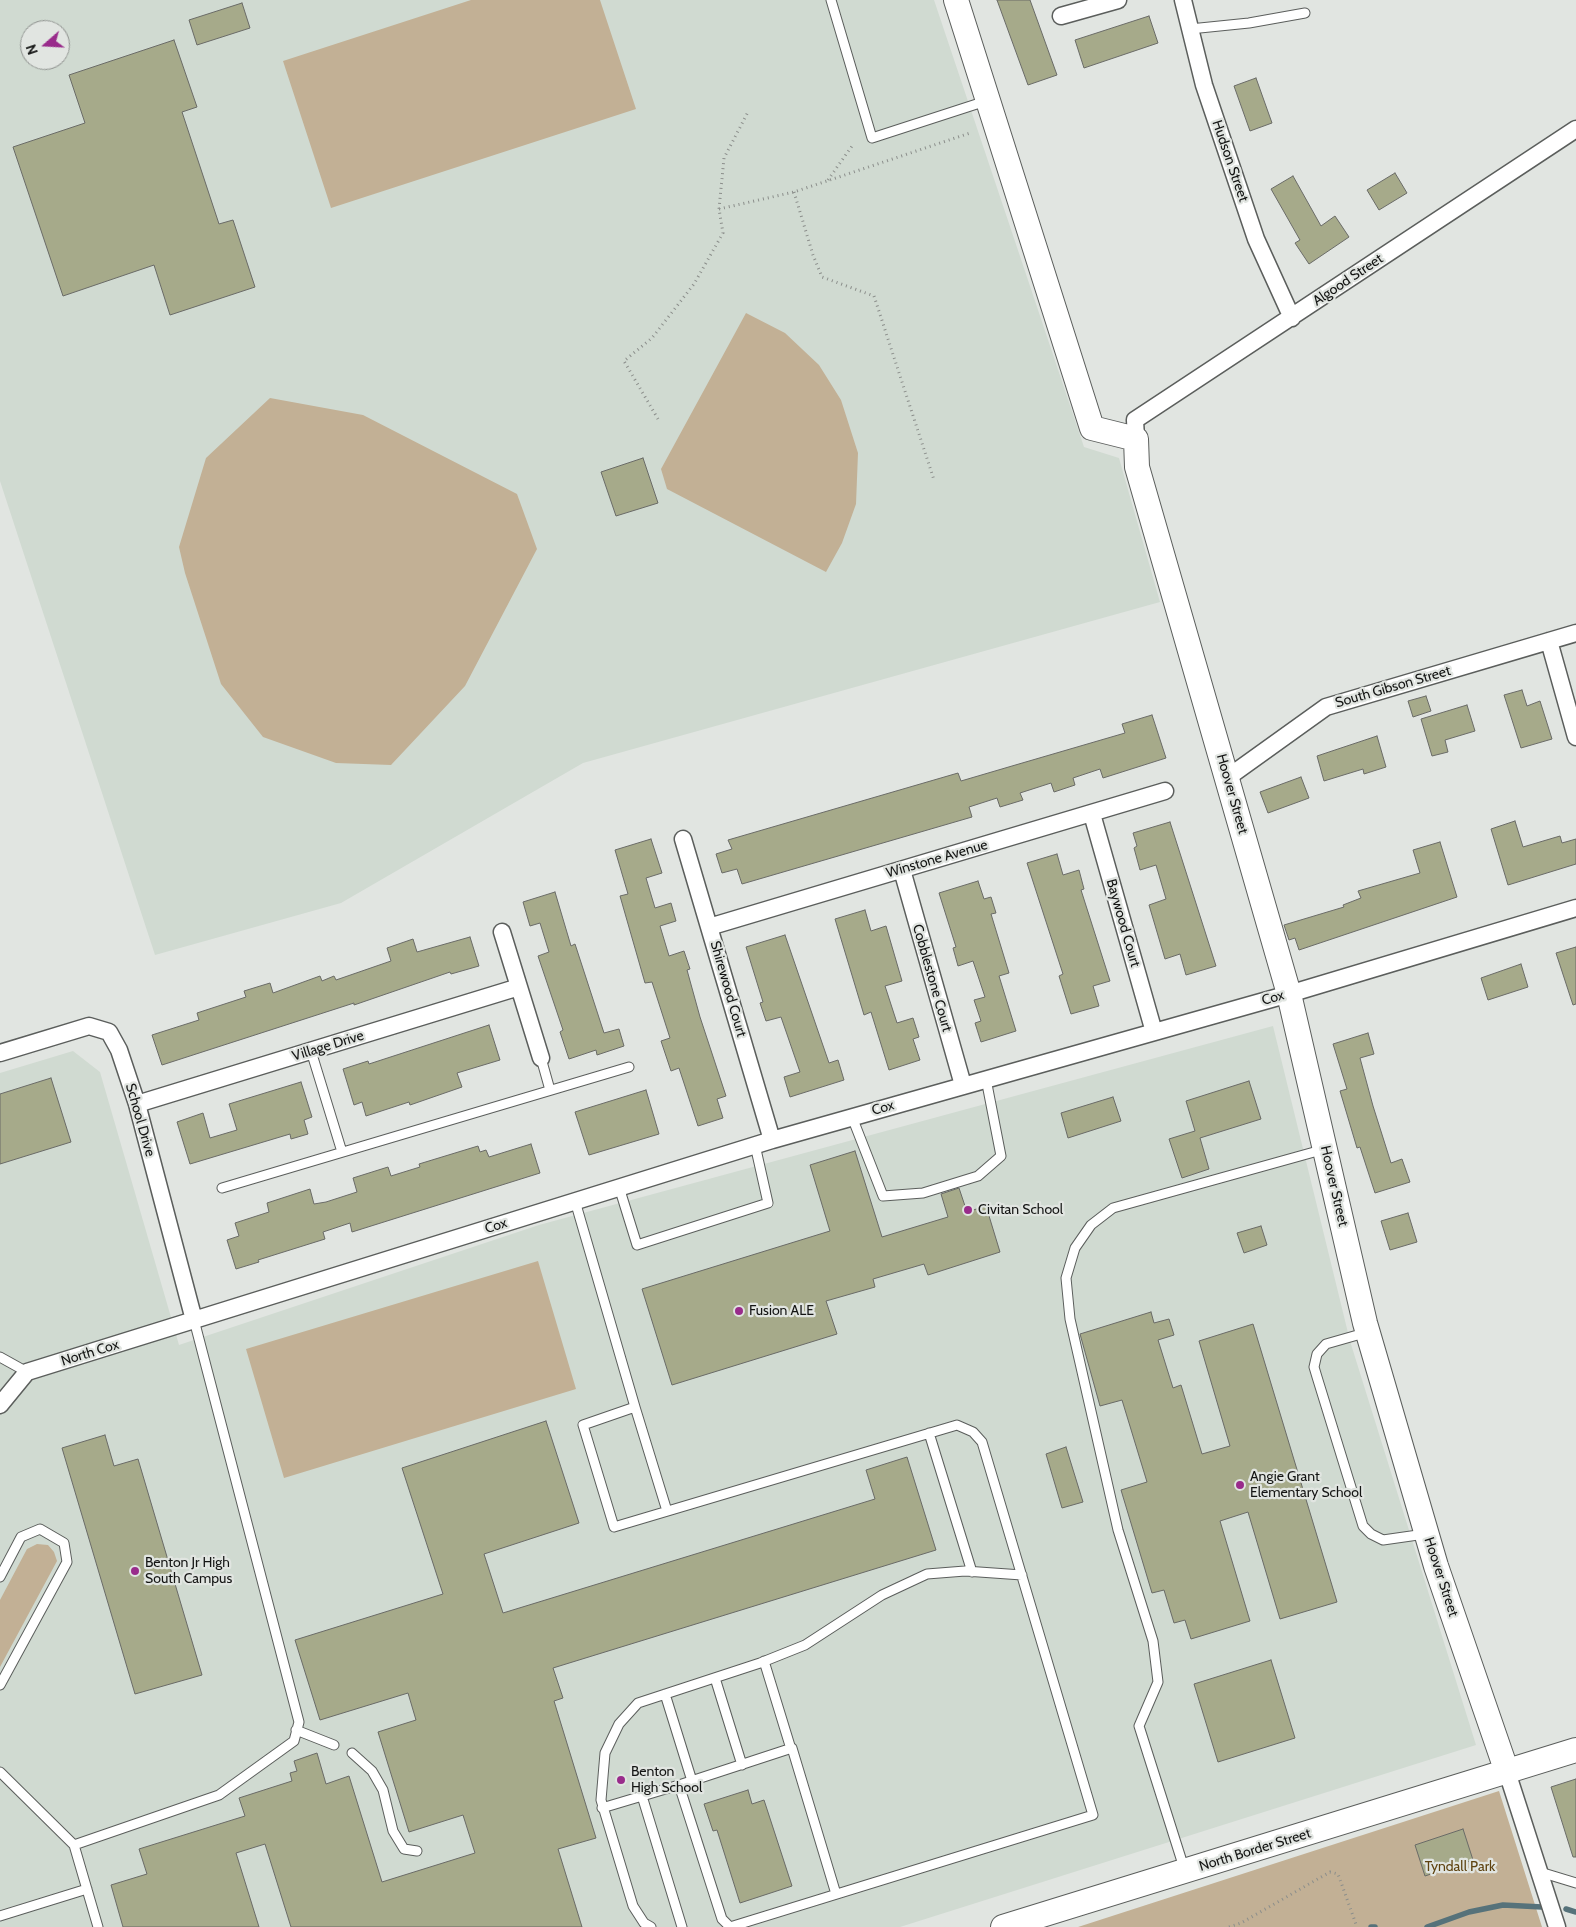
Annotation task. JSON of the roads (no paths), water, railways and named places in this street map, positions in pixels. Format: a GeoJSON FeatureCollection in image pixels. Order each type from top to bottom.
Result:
{"type":"FeatureCollection","features":[{"type":"Feature","properties":{"kind":"street"},"geometry":{"type":"LineString","coordinates":[[956,0],[1092,428],[1136,438]]}},
{"type":"Feature","properties":{"kind":"street"},"geometry":{"type":"LineString","coordinates":[[1061,16],[1118,0]]}},
{"type":"Feature","properties":{"kind":"street","name":"Hudson Street"},"geometry":{"type":"LineString","coordinates":[[1183,0],[1204,85],[1256,239],[1292,318]]}},
{"type":"Feature","properties":{"kind":"street","name":"Algood Street"},"geometry":{"type":"LineString","coordinates":[[1136,438],[1136,420],[1576,129]]}},
{"type":"Feature","properties":{"kind":"street","name":"Hoover Street"},"geometry":{"type":"LineString","coordinates":[[1136,438],[1137,467],[1290,994],[1368,1332],[1427,1534],[1557,1927]]}},
{"type":"Feature","properties":{"kind":"street","name":"South Gibson Street"},"geometry":{"type":"LineString","coordinates":[[1227,778],[1326,707],[1576,633]]}},
{"type":"Feature","properties":{"kind":"street"},"geometry":{"type":"LineString","coordinates":[[1549,641],[1576,737]]}},
{"type":"Feature","properties":{"kind":"street","name":"Winstone Avenue"},"geometry":{"type":"LineString","coordinates":[[709,927],[1165,791]]}},
{"type":"Feature","properties":{"kind":"street","name":"Baywood Court"},"geometry":{"type":"LineString","coordinates":[[1092,814],[1154,1032]]}},
{"type":"Feature","properties":{"kind":"street","name":"Shirewood Court"},"geometry":{"type":"LineString","coordinates":[[683,839],[772,1140]]}},
{"type":"Feature","properties":{"kind":"street","name":"Cobblestone Court"},"geometry":{"type":"LineString","coordinates":[[902,870],[963,1085]]}},
{"type":"Feature","properties":{"kind":"street","name":"Cox"},"geometry":{"type":"LineString","coordinates":[[194,1320],[755,1145],[1290,994],[1576,908]]}},
{"type":"Feature","properties":{"kind":"street"},"geometry":{"type":"LineString","coordinates":[[502,932],[541,1058]]}},
{"type":"Feature","properties":{"kind":"street","name":"Village Drive"},"geometry":{"type":"LineString","coordinates":[[137,1104],[518,987]]}},
{"type":"Feature","properties":{"kind":"street","name":"School Drive"},"geometry":{"type":"LineString","coordinates":[[0,1053],[89,1026],[109,1032],[120,1050],[137,1104],[194,1320]]}},
{"type":"Feature","properties":{"kind":"street","name":"North Cox"},"geometry":{"type":"LineString","coordinates":[[27,1372],[194,1320]]}},
{"type":"Feature","properties":{"kind":"street"},"geometry":{"type":"LineString","coordinates":[[0,1405],[27,1372]]}},
{"type":"Feature","properties":{"kind":"street","name":"North Border Street"},"geometry":{"type":"LineString","coordinates":[[1003,1927],[1576,1750]]}},
{"type":"Feature","properties":{"kind":"lane"},"geometry":{"type":"LineString","coordinates":[[831,0],[872,138],[988,100]]}},
{"type":"Feature","properties":{"kind":"lane"},"geometry":{"type":"LineString","coordinates":[[1190,29],[1250,23],[1304,13]]}},
{"type":"Feature","properties":{"kind":"lane"},"geometry":{"type":"LineString","coordinates":[[311,1051],[342,1152]]}},
{"type":"Feature","properties":{"kind":"lane"},"geometry":{"type":"LineString","coordinates":[[541,1058],[550,1090]]}},
{"type":"Feature","properties":{"kind":"lane"},"geometry":{"type":"LineString","coordinates":[[222,1188],[629,1067]]}},
{"type":"Feature","properties":{"kind":"lane"},"geometry":{"type":"LineString","coordinates":[[852,1117],[883,1196],[923,1193],[978,1176],[1001,1156],[986,1079]]}},
{"type":"Feature","properties":{"kind":"lane"},"geometry":{"type":"LineString","coordinates":[[619,1188],[637,1245],[768,1203],[755,1145]]}},
{"type":"Feature","properties":{"kind":"lane"},"geometry":{"type":"LineString","coordinates":[[1185,1871],[1139,1726],[1158,1682],[1153,1641],[1118,1530],[1070,1319],[1066,1278],[1075,1248],[1085,1232],[1113,1208],[1325,1149]]}},
{"type":"Feature","properties":{"kind":"lane"},"geometry":{"type":"LineString","coordinates":[[575,1201],[666,1511]]}},
{"type":"Feature","properties":{"kind":"lane"},"geometry":{"type":"LineString","coordinates":[[74,1845],[219,1794],[294,1740],[299,1722],[194,1320]]}},
{"type":"Feature","properties":{"kind":"lane"},"geometry":{"type":"LineString","coordinates":[[1368,1332],[1326,1344],[1317,1354],[1314,1366],[1317,1377],[1362,1526],[1371,1534],[1383,1540],[1427,1534]]}},
{"type":"Feature","properties":{"kind":"lane"},"geometry":{"type":"LineString","coordinates":[[0,1357],[27,1372]]}},
{"type":"Feature","properties":{"kind":"lane"},"geometry":{"type":"LineString","coordinates":[[634,1407],[582,1425],[614,1527],[958,1425],[973,1432],[982,1442],[1093,1816],[730,1927],[722,1919],[679,1785]]}},
{"type":"Feature","properties":{"kind":"lane"},"geometry":{"type":"LineString","coordinates":[[929,1433],[972,1572]]}},
{"type":"Feature","properties":{"kind":"lane"},"geometry":{"type":"LineString","coordinates":[[0,1577],[21,1538],[40,1529],[64,1544],[67,1562],[0,1685]]}},
{"type":"Feature","properties":{"kind":"lane"},"geometry":{"type":"LineString","coordinates":[[651,1927],[644,1924],[632,1906],[602,1808],[605,1753],[619,1724],[638,1703],[764,1662],[805,1644],[882,1595],[927,1574],[972,1572],[1022,1575]]}},
{"type":"Feature","properties":{"kind":"lane"},"geometry":{"type":"LineString","coordinates":[[764,1662],[836,1894]]}},
{"type":"Feature","properties":{"kind":"lane"},"geometry":{"type":"LineString","coordinates":[[715,1678],[742,1765]]}},
{"type":"Feature","properties":{"kind":"lane"},"geometry":{"type":"LineString","coordinates":[[665,1694],[692,1781]]}},
{"type":"Feature","properties":{"kind":"lane"},"geometry":{"type":"LineString","coordinates":[[296,1730],[334,1745]]}},
{"type":"Feature","properties":{"kind":"lane"},"geometry":{"type":"LineString","coordinates":[[602,1808],[791,1749]]}},
{"type":"Feature","properties":{"kind":"lane"},"geometry":{"type":"LineString","coordinates":[[352,1753],[372,1771],[383,1790],[393,1831],[404,1849],[417,1851]]}},
{"type":"Feature","properties":{"kind":"lane"},"geometry":{"type":"LineString","coordinates":[[0,1772],[74,1845],[98,1927]]}},
{"type":"Feature","properties":{"kind":"lane"},"geometry":{"type":"LineString","coordinates":[[642,1796],[682,1927]]}},
{"type":"Feature","properties":{"kind":"lane"},"geometry":{"type":"LineString","coordinates":[[1540,1872],[1576,1883]]}},
{"type":"Feature","properties":{"kind":"lane"},"geometry":{"type":"LineString","coordinates":[[0,1916],[87,1889]]}},
{"type":"Feature","properties":{"kind":"waterway"},"geometry":{"type":"LineString","coordinates":[[1427,1927],[1469,1912],[1503,1905],[1542,1907]]}},
{"type":"Feature","properties":{"kind":"waterway"},"geometry":{"type":"LineString","coordinates":[[1566,1909],[1576,1912]]}},
{"type":"Feature","properties":{"kind":"place","name":"Civitan School"},"geometry":{"type":"Point","coordinates":[968,1210]}},
{"type":"Feature","properties":{"kind":"place","name":"Fusion ALE"},"geometry":{"type":"Point","coordinates":[739,1311]}},
{"type":"Feature","properties":{"kind":"place","name":"Angie Grant Elementary School"},"geometry":{"type":"Point","coordinates":[1240,1485]}},
{"type":"Feature","properties":{"kind":"place","name":"Benton Jr High South Campus"},"geometry":{"type":"Point","coordinates":[135,1571]}},
{"type":"Feature","properties":{"kind":"place","name":"Benton High School"},"geometry":{"type":"Point","coordinates":[621,1780]}},
{"type":"Feature","properties":{"kind":"park label","name":"Tyndall Park"},"geometry":{"type":"Point","coordinates":[1460,1867]}}]}
